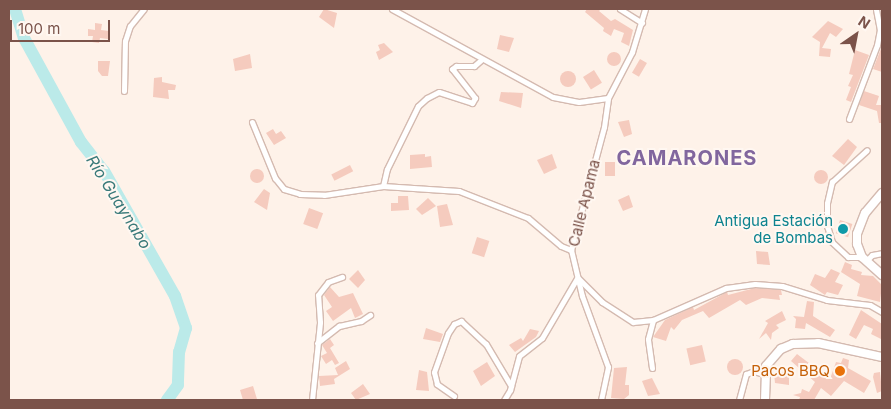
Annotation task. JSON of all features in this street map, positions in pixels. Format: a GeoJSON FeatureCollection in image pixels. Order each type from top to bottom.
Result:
{"type":"FeatureCollection","features":[{"type":"Feature","properties":{"kind":"street"},"geometry":{"type":"LineString","coordinates":[[124,91],[125,41],[130,26],[144,9]]}},
{"type":"Feature","properties":{"kind":"street"},"geometry":{"type":"LineString","coordinates":[[392,9],[481,60],[553,97],[579,102],[608,98]]}},
{"type":"Feature","properties":{"kind":"street"},"geometry":{"type":"LineString","coordinates":[[620,9],[642,23]]}},
{"type":"Feature","properties":{"kind":"street","name":"Calle Apama"},"geometry":{"type":"LineString","coordinates":[[601,400],[608,367],[578,278],[571,250],[604,127],[608,98],[632,52],[645,9]]}},
{"type":"Feature","properties":{"kind":"street"},"geometry":{"type":"LineString","coordinates":[[849,119],[877,45],[880,30],[876,9]]}},
{"type":"Feature","properties":{"kind":"street"},"geometry":{"type":"LineString","coordinates":[[383,186],[387,169],[418,106],[427,98],[439,92],[472,103],[475,98],[452,69],[456,66],[474,66],[481,60]]}},
{"type":"Feature","properties":{"kind":"street"},"geometry":{"type":"LineString","coordinates":[[252,122],[275,178],[284,189],[300,194],[324,195],[383,186],[459,191],[528,218],[561,246],[571,250]]}},
{"type":"Feature","properties":{"kind":"street"},"geometry":{"type":"LineString","coordinates":[[867,150],[832,182],[827,203],[827,226],[832,242],[848,257],[864,259],[882,253]]}},
{"type":"Feature","properties":{"kind":"street"},"geometry":{"type":"LineString","coordinates":[[882,193],[865,213],[857,234],[864,259],[882,276]]}},
{"type":"Feature","properties":{"kind":"street"},"geometry":{"type":"LineString","coordinates":[[312,400],[316,343],[320,322],[318,295],[328,282],[342,277]]}},
{"type":"Feature","properties":{"kind":"street"},"geometry":{"type":"LineString","coordinates":[[504,400],[511,386],[519,356],[542,338],[578,278],[602,302],[632,322],[653,320],[726,288],[755,284],[789,287],[827,300],[870,305],[882,312]]}},
{"type":"Feature","properties":{"kind":"street"},"geometry":{"type":"LineString","coordinates":[[316,343],[339,326],[361,321],[370,314]]}},
{"type":"Feature","properties":{"kind":"street"},"geometry":{"type":"LineString","coordinates":[[454,396],[437,384],[434,372],[448,333],[454,324],[461,320],[486,344],[511,386]]}},
{"type":"Feature","properties":{"kind":"street"},"geometry":{"type":"LineString","coordinates":[[652,368],[648,339],[653,320]]}},
{"type":"Feature","properties":{"kind":"street"},"geometry":{"type":"LineString","coordinates":[[765,400],[764,374],[772,356],[793,344],[818,343],[882,357]]}},
{"type":"Feature","properties":{"kind":"street"},"geometry":{"type":"LineString","coordinates":[[739,400],[746,374],[754,370],[764,374]]}},
{"type":"Feature","properties":{"kind":"building"},"geometry":{"type":"Polygon","coordinates":[[[324,9],[337,13],[334,28],[319,17],[324,9]]]}},
{"type":"Feature","properties":{"kind":"building"},"geometry":{"type":"Polygon","coordinates":[[[587,9],[601,9],[599,11],[611,21],[615,19],[633,30],[629,46],[621,42],[624,33],[614,29],[611,36],[603,31],[604,28],[585,12],[587,9]]]}},
{"type":"Feature","properties":{"kind":"building"},"geometry":{"type":"Polygon","coordinates":[[[828,21],[843,29],[836,37],[830,33],[822,48],[831,49],[830,57],[819,56],[820,42],[812,37],[828,21]]]}},
{"type":"Feature","properties":{"kind":"building"},"geometry":{"type":"Polygon","coordinates":[[[95,23],[102,24],[101,30],[109,31],[108,39],[100,38],[99,43],[92,42],[93,36],[88,36],[88,29],[95,30],[95,23]]]}},
{"type":"Feature","properties":{"kind":"building"},"geometry":{"type":"Polygon","coordinates":[[[500,35],[514,38],[509,52],[497,49],[500,35]]]}},
{"type":"Feature","properties":{"kind":"building"},"geometry":{"type":"Polygon","coordinates":[[[384,43],[393,52],[379,60],[376,52],[380,50],[378,45],[384,43]]]}},
{"type":"Feature","properties":{"kind":"building"},"geometry":{"type":"Polygon","coordinates":[[[882,46],[882,72],[873,69],[882,46]]]}},
{"type":"Feature","properties":{"kind":"building"},"geometry":{"type":"Polygon","coordinates":[[[855,50],[869,55],[851,102],[846,100],[851,87],[848,86],[853,75],[849,74],[855,50]]]}},
{"type":"Feature","properties":{"kind":"building"},"geometry":{"type":"Polygon","coordinates":[[[611,52],[617,52],[621,59],[617,66],[611,66],[607,62],[607,56],[611,52]]]}},
{"type":"Feature","properties":{"kind":"building"},"geometry":{"type":"Polygon","coordinates":[[[250,54],[252,68],[235,71],[233,59],[250,54]]]}},
{"type":"Feature","properties":{"kind":"building"},"geometry":{"type":"Polygon","coordinates":[[[640,59],[647,63],[639,77],[632,73],[640,59]]]}},
{"type":"Feature","properties":{"kind":"building"},"geometry":{"type":"Polygon","coordinates":[[[98,61],[110,61],[108,76],[102,76],[98,71],[98,61]]]}},
{"type":"Feature","properties":{"kind":"building"},"geometry":{"type":"Polygon","coordinates":[[[594,70],[602,83],[591,90],[583,77],[594,70]]]}},
{"type":"Feature","properties":{"kind":"building"},"geometry":{"type":"Polygon","coordinates":[[[565,71],[571,71],[576,76],[574,85],[565,87],[560,82],[560,76],[565,71]]]}},
{"type":"Feature","properties":{"kind":"building"},"geometry":{"type":"Polygon","coordinates":[[[162,77],[162,82],[176,85],[175,90],[168,90],[169,99],[153,97],[154,78],[162,77]]]}},
{"type":"Feature","properties":{"kind":"building"},"geometry":{"type":"Polygon","coordinates":[[[864,91],[879,96],[876,105],[882,105],[882,123],[879,123],[877,111],[859,105],[864,91]]]}},
{"type":"Feature","properties":{"kind":"building"},"geometry":{"type":"Polygon","coordinates":[[[501,92],[523,93],[521,108],[499,101],[501,92]]]}},
{"type":"Feature","properties":{"kind":"building"},"geometry":{"type":"Polygon","coordinates":[[[629,120],[632,134],[624,137],[618,122],[629,120]]]}},
{"type":"Feature","properties":{"kind":"building"},"geometry":{"type":"Polygon","coordinates":[[[273,129],[276,134],[281,131],[286,138],[274,145],[266,133],[273,129]]]}},
{"type":"Feature","properties":{"kind":"building"},"geometry":{"type":"Polygon","coordinates":[[[848,139],[857,147],[844,165],[832,156],[848,139]]]}},
{"type":"Feature","properties":{"kind":"building"},"geometry":{"type":"Polygon","coordinates":[[[425,154],[425,157],[431,156],[432,167],[410,169],[410,155],[425,154]]]}},
{"type":"Feature","properties":{"kind":"building"},"geometry":{"type":"Polygon","coordinates":[[[552,154],[557,168],[544,174],[537,160],[552,154]]]}},
{"type":"Feature","properties":{"kind":"building"},"geometry":{"type":"Polygon","coordinates":[[[605,162],[615,162],[615,176],[605,176],[605,162]]]}},
{"type":"Feature","properties":{"kind":"building"},"geometry":{"type":"Polygon","coordinates":[[[350,165],[353,171],[334,181],[331,175],[350,165]]]}},
{"type":"Feature","properties":{"kind":"building"},"geometry":{"type":"Polygon","coordinates":[[[257,169],[262,171],[264,176],[262,181],[257,183],[252,181],[250,176],[252,171],[257,169]]]}},
{"type":"Feature","properties":{"kind":"building"},"geometry":{"type":"Polygon","coordinates":[[[818,170],[824,170],[828,177],[824,184],[818,184],[814,180],[814,174],[818,170]]]}},
{"type":"Feature","properties":{"kind":"building"},"geometry":{"type":"Polygon","coordinates":[[[264,189],[270,193],[267,210],[254,202],[264,189]]]}},
{"type":"Feature","properties":{"kind":"building"},"geometry":{"type":"Polygon","coordinates":[[[629,195],[633,207],[623,211],[618,200],[629,195]]]}},
{"type":"Feature","properties":{"kind":"building"},"geometry":{"type":"Polygon","coordinates":[[[398,196],[408,196],[409,210],[391,211],[391,203],[398,203],[398,196]]]}},
{"type":"Feature","properties":{"kind":"building"},"geometry":{"type":"Polygon","coordinates":[[[428,198],[436,206],[422,215],[416,209],[428,198]]]}},
{"type":"Feature","properties":{"kind":"building"},"geometry":{"type":"Polygon","coordinates":[[[447,204],[453,225],[440,227],[437,206],[447,204]]]}},
{"type":"Feature","properties":{"kind":"building"},"geometry":{"type":"Polygon","coordinates":[[[309,208],[323,213],[317,229],[303,224],[309,208]]]}},
{"type":"Feature","properties":{"kind":"building","name":"Antigua Estación de Bombas"},"geometry":{"type":"Polygon","coordinates":[[[840,220],[852,224],[848,237],[836,233],[840,220]]]}},
{"type":"Feature","properties":{"kind":"building"},"geometry":{"type":"Polygon","coordinates":[[[477,237],[489,241],[484,257],[472,253],[477,237]]]}},
{"type":"Feature","properties":{"kind":"building"},"geometry":{"type":"Polygon","coordinates":[[[756,251],[768,252],[770,265],[757,264],[756,251]]]}},
{"type":"Feature","properties":{"kind":"building"},"geometry":{"type":"Polygon","coordinates":[[[845,262],[852,265],[851,269],[862,272],[861,275],[873,276],[882,285],[880,302],[857,296],[860,284],[841,272],[845,262]]]}},
{"type":"Feature","properties":{"kind":"building"},"geometry":{"type":"Polygon","coordinates":[[[831,269],[840,273],[835,282],[843,285],[838,295],[827,292],[825,295],[810,285],[815,274],[825,278],[831,269]]]}},
{"type":"Feature","properties":{"kind":"building"},"geometry":{"type":"Polygon","coordinates":[[[358,270],[365,280],[358,288],[349,279],[358,270]]]}},
{"type":"Feature","properties":{"kind":"building"},"geometry":{"type":"Polygon","coordinates":[[[330,287],[339,297],[353,293],[363,314],[355,318],[351,308],[333,321],[326,311],[332,307],[324,295],[330,287]]]}},
{"type":"Feature","properties":{"kind":"building"},"geometry":{"type":"Polygon","coordinates":[[[755,288],[781,290],[782,295],[779,295],[780,300],[762,298],[746,305],[740,300],[709,318],[703,311],[682,320],[674,330],[671,327],[666,341],[653,337],[665,320],[693,307],[694,310],[727,292],[728,295],[755,288]]]}},
{"type":"Feature","properties":{"kind":"building"},"geometry":{"type":"Polygon","coordinates":[[[807,301],[814,302],[813,316],[835,330],[830,337],[806,323],[805,329],[795,328],[796,319],[793,316],[804,317],[807,301]]]}},
{"type":"Feature","properties":{"kind":"building"},"geometry":{"type":"Polygon","coordinates":[[[861,310],[882,324],[881,339],[871,334],[873,329],[864,325],[856,339],[849,335],[861,310]]]}},
{"type":"Feature","properties":{"kind":"building"},"geometry":{"type":"Polygon","coordinates":[[[782,311],[786,320],[776,325],[779,328],[772,333],[771,340],[766,333],[759,339],[768,323],[765,321],[782,311]]]}},
{"type":"Feature","properties":{"kind":"building"},"geometry":{"type":"Polygon","coordinates":[[[426,328],[443,334],[440,342],[423,339],[426,328]]]}},
{"type":"Feature","properties":{"kind":"building"},"geometry":{"type":"Polygon","coordinates":[[[530,329],[539,331],[536,337],[515,352],[509,345],[521,338],[523,341],[530,329]]]}},
{"type":"Feature","properties":{"kind":"building"},"geometry":{"type":"Polygon","coordinates":[[[330,339],[334,345],[330,348],[339,363],[335,365],[332,360],[326,364],[321,356],[327,353],[322,345],[330,339]]]}},
{"type":"Feature","properties":{"kind":"building"},"geometry":{"type":"Polygon","coordinates":[[[702,345],[706,362],[690,365],[686,349],[702,345]]]}},
{"type":"Feature","properties":{"kind":"building"},"geometry":{"type":"Polygon","coordinates":[[[797,354],[830,379],[836,362],[841,363],[843,358],[849,360],[848,368],[871,381],[864,393],[844,381],[831,396],[821,388],[814,400],[799,400],[800,397],[793,395],[801,393],[802,389],[809,392],[815,382],[791,361],[797,354]]]}},
{"type":"Feature","properties":{"kind":"building"},"geometry":{"type":"Polygon","coordinates":[[[732,359],[738,359],[743,364],[741,373],[732,375],[727,370],[727,364],[732,359]]]}},
{"type":"Feature","properties":{"kind":"building"},"geometry":{"type":"Polygon","coordinates":[[[346,361],[350,369],[334,379],[335,384],[320,386],[319,376],[338,375],[335,368],[346,361]]]}},
{"type":"Feature","properties":{"kind":"building"},"geometry":{"type":"Polygon","coordinates":[[[487,362],[495,376],[481,386],[473,371],[487,362]]]}},
{"type":"Feature","properties":{"kind":"building"},"geometry":{"type":"Polygon","coordinates":[[[627,367],[625,385],[629,385],[629,395],[624,399],[611,398],[614,368],[627,367]]]}},
{"type":"Feature","properties":{"kind":"building"},"geometry":{"type":"Polygon","coordinates":[[[419,370],[427,372],[429,391],[416,390],[419,370]]]}},
{"type":"Feature","properties":{"kind":"building"},"geometry":{"type":"Polygon","coordinates":[[[789,371],[789,385],[775,383],[774,373],[789,371]]]}},
{"type":"Feature","properties":{"kind":"building"},"geometry":{"type":"Polygon","coordinates":[[[880,372],[882,391],[877,393],[873,377],[874,373],[880,372]]]}},
{"type":"Feature","properties":{"kind":"building"},"geometry":{"type":"Polygon","coordinates":[[[652,378],[660,394],[648,396],[642,381],[652,378]]]}},
{"type":"Feature","properties":{"kind":"building"},"geometry":{"type":"Polygon","coordinates":[[[363,384],[370,394],[356,400],[351,393],[363,384]]]}},
{"type":"Feature","properties":{"kind":"building"},"geometry":{"type":"Polygon","coordinates":[[[253,386],[257,399],[243,400],[240,390],[253,386]]]}},
{"type":"Feature","properties":{"kind":"waterway","name":"Río Guaynabo"},"geometry":{"type":"LineString","coordinates":[[15,9],[24,38],[81,142],[104,171],[175,296],[186,328],[179,352],[178,385],[167,400]]}},
{"type":"Feature","properties":{"kind":"place","name":"Antigua Estación de Bombas"},"geometry":{"type":"Point","coordinates":[843,229]}},
{"type":"Feature","properties":{"kind":"place","name":"Pacos BBQ"},"geometry":{"type":"Point","coordinates":[840,371]}},
{"type":"Feature","properties":{"kind":"district","name":"CAMARONES"},"geometry":{"type":"Point","coordinates":[687,158]}}]}
